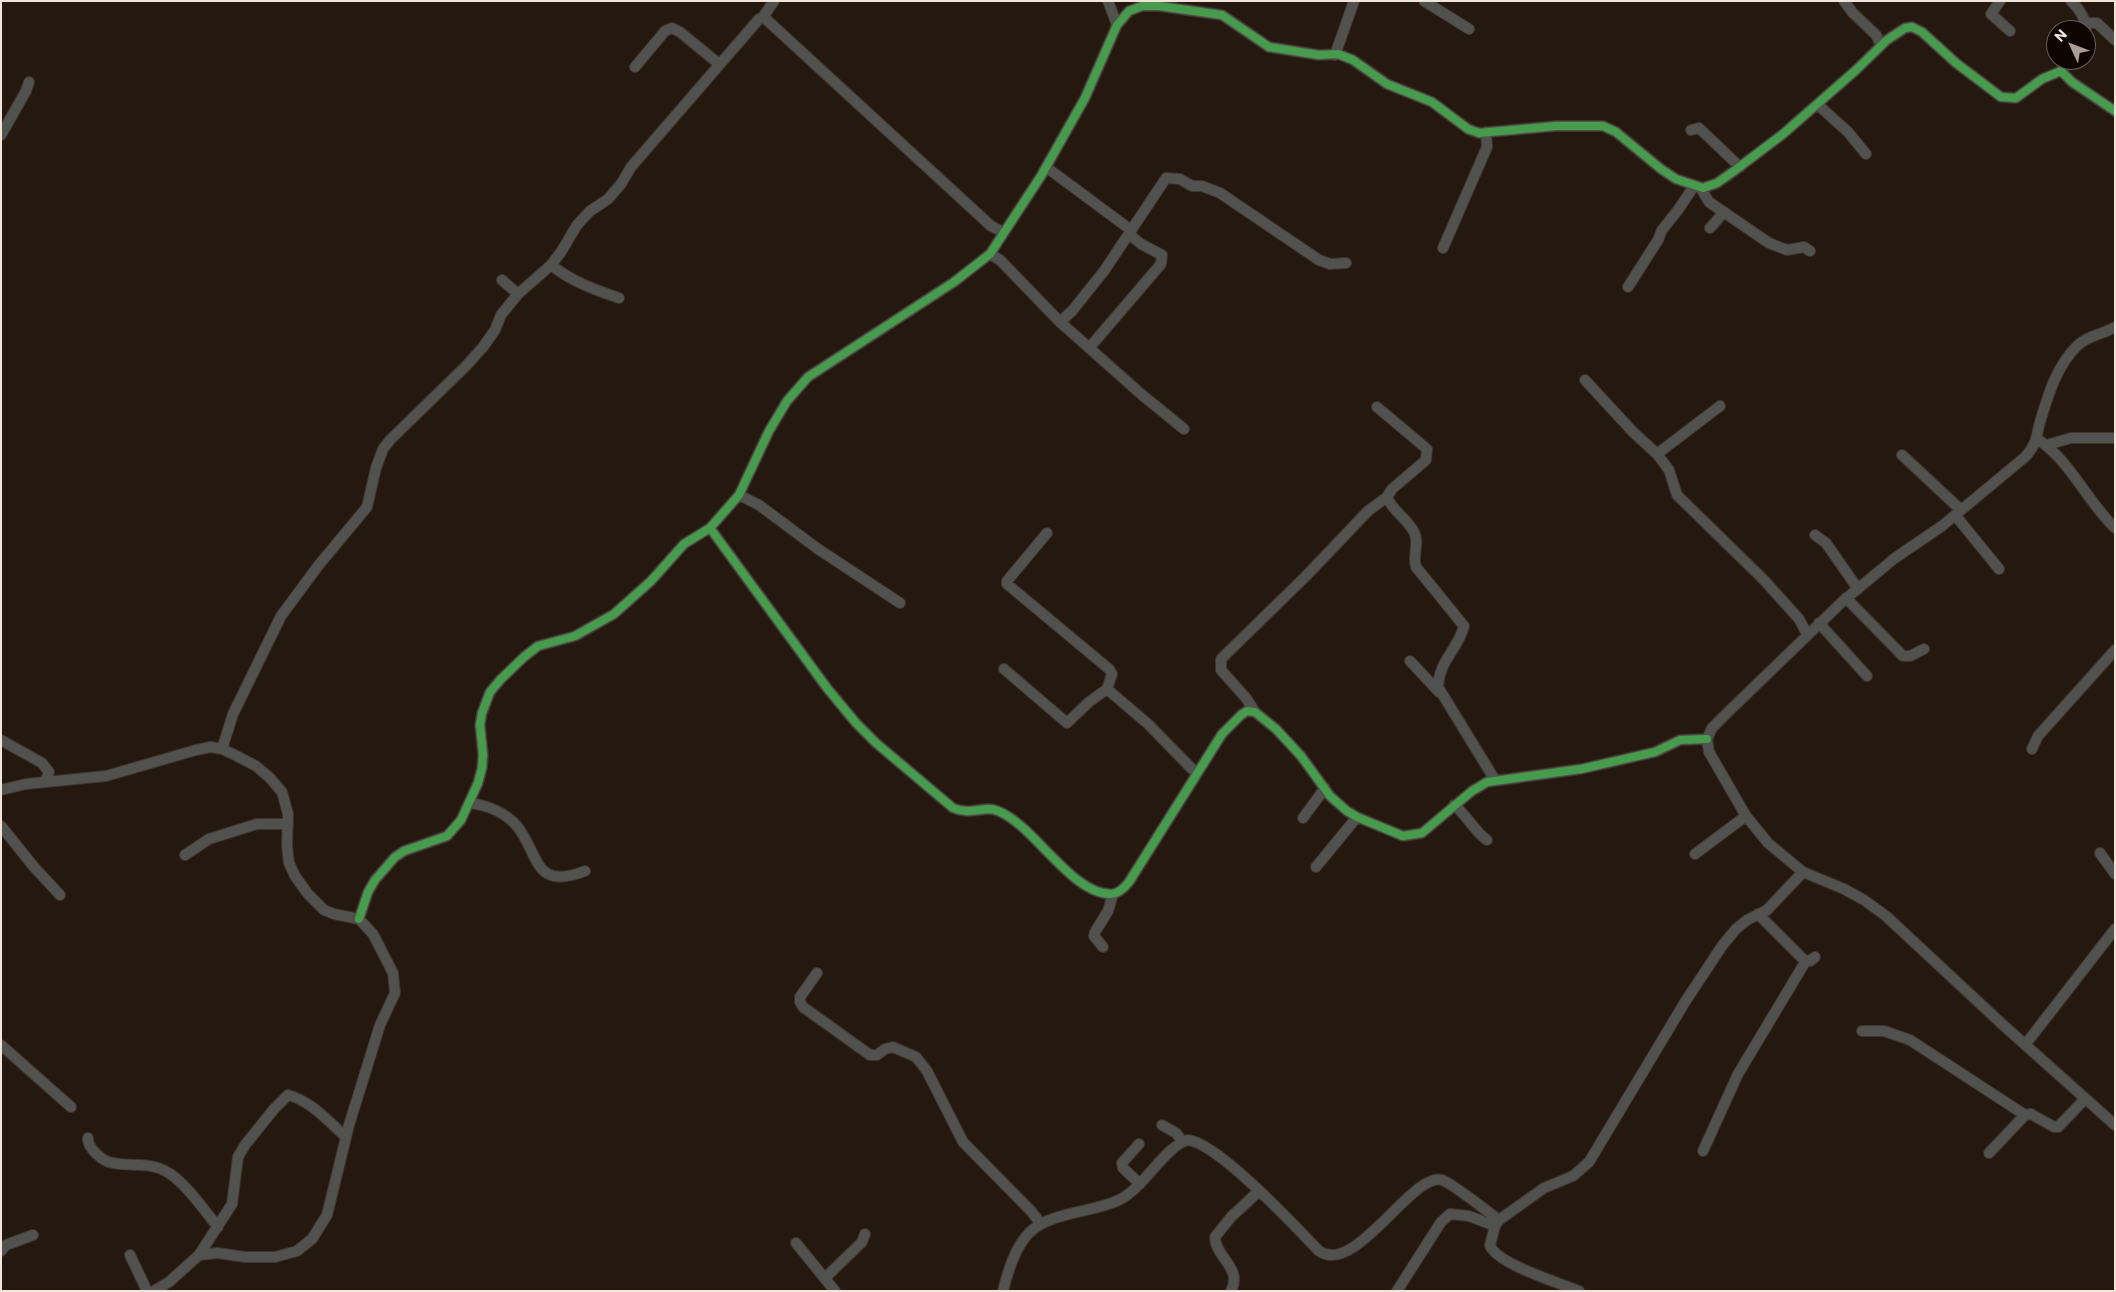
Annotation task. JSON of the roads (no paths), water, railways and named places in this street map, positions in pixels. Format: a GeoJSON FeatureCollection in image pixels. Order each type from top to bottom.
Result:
{"type":"FeatureCollection","features":[{"type":"Feature","properties":{"kind":"street"},"geometry":{"type":"LineString","coordinates":[[222,748],[233,714],[281,616],[318,566],[367,507],[376,468],[383,449],[399,430],[466,366],[483,347],[501,315],[518,294],[551,265],[583,219],[621,184],[631,166],[719,64],[759,19],[763,17],[774,1]]}},
{"type":"Feature","properties":{"kind":"street"},"geometry":{"type":"LineString","coordinates":[[1108,1],[1117,25]]}},
{"type":"Feature","properties":{"kind":"street"},"geometry":{"type":"LineString","coordinates":[[1335,55],[1354,1]]}},
{"type":"Feature","properties":{"kind":"street"},"geometry":{"type":"LineString","coordinates":[[1424,1],[1469,29]]}},
{"type":"Feature","properties":{"kind":"street"},"geometry":{"type":"LineString","coordinates":[[1844,1],[1853,13],[1876,35],[1881,45]]}},
{"type":"Feature","properties":{"kind":"street"},"geometry":{"type":"LineString","coordinates":[[2000,1],[1991,14],[2010,31]]}},
{"type":"Feature","properties":{"kind":"street"},"geometry":{"type":"LineString","coordinates":[[2076,3],[2083,20]]}},
{"type":"Feature","properties":{"kind":"street"},"geometry":{"type":"LineString","coordinates":[[359,919],[368,892],[384,868],[404,851],[447,836],[461,820],[478,783],[482,768],[484,756],[480,725],[490,692],[524,657],[538,646],[575,636],[614,614],[651,581],[684,544],[710,528],[739,495],[769,431],[787,401],[808,377],[954,282],[990,254],[1046,167],[1085,98],[1117,25],[1129,11],[1142,6],[1186,9],[1222,15],[1269,47],[1319,55],[1335,55],[1353,60],[1400,91],[1432,102],[1468,129],[1479,133],[1556,126],[1603,126],[1616,132],[1660,169],[1676,179],[1703,188],[1717,183],[1783,134],[1881,45],[1905,28],[1912,27],[1922,32],[1956,63],[2001,97],[2008,99],[2016,98],[2042,80],[2061,71],[2072,82],[2115,111]]}},
{"type":"Feature","properties":{"kind":"street"},"geometry":{"type":"LineString","coordinates":[[763,17],[898,138],[991,226],[1003,232]]}},
{"type":"Feature","properties":{"kind":"street"},"geometry":{"type":"LineString","coordinates":[[2096,23],[2115,40]]}},
{"type":"Feature","properties":{"kind":"street"},"geometry":{"type":"LineString","coordinates":[[635,67],[665,31],[672,28],[680,32],[719,64]]}},
{"type":"Feature","properties":{"kind":"street"},"geometry":{"type":"LineString","coordinates":[[1,134],[29,82]]}},
{"type":"Feature","properties":{"kind":"street"},"geometry":{"type":"LineString","coordinates":[[1817,104],[1848,132],[1866,154]]}},
{"type":"Feature","properties":{"kind":"street"},"geometry":{"type":"LineString","coordinates":[[1691,130],[1699,128],[1740,167]]}},
{"type":"Feature","properties":{"kind":"street"},"geometry":{"type":"LineString","coordinates":[[1443,248],[1487,147],[1486,132]]}},
{"type":"Feature","properties":{"kind":"street"},"geometry":{"type":"LineString","coordinates":[[1046,167],[1130,232],[1141,244],[1162,255],[1161,264],[1090,347]]}},
{"type":"Feature","properties":{"kind":"street"},"geometry":{"type":"LineString","coordinates":[[1060,322],[1072,311],[1093,285],[1147,209],[1166,178],[1185,181],[1192,186],[1202,186],[1220,193],[1324,262],[1330,264],[1346,263]]}},
{"type":"Feature","properties":{"kind":"street"},"geometry":{"type":"LineString","coordinates":[[1697,186],[1709,202],[1744,227],[1780,249],[1788,250],[1804,247],[1810,251]]}},
{"type":"Feature","properties":{"kind":"street"},"geometry":{"type":"LineString","coordinates":[[1628,287],[1658,240],[1662,230],[1697,186]]}},
{"type":"Feature","properties":{"kind":"street"},"geometry":{"type":"LineString","coordinates":[[1710,228],[1724,212]]}},
{"type":"Feature","properties":{"kind":"street"},"geometry":{"type":"LineString","coordinates":[[990,254],[1000,260],[1060,322],[1141,394],[1184,429]]}},
{"type":"Feature","properties":{"kind":"street"},"geometry":{"type":"LineString","coordinates":[[551,265],[563,275],[597,291],[619,298]]}},
{"type":"Feature","properties":{"kind":"street"},"geometry":{"type":"LineString","coordinates":[[502,280],[518,294]]}},
{"type":"Feature","properties":{"kind":"street"},"geometry":{"type":"LineString","coordinates":[[2115,327],[2088,337],[2077,345],[2067,358],[2054,379],[2034,447],[2025,457],[1958,513],[1895,558],[1846,598],[1712,728],[1708,739],[1709,752],[1746,816],[1768,843],[1804,872],[1844,889],[1864,900],[1886,916],[2025,1045],[2115,1125]]}},
{"type":"Feature","properties":{"kind":"street"},"geometry":{"type":"LineString","coordinates":[[1585,380],[1632,432],[1657,454],[1668,470],[1677,495],[1764,580],[1799,619],[1807,634]]}},
{"type":"Feature","properties":{"kind":"street"},"geometry":{"type":"LineString","coordinates":[[1657,454],[1720,406]]}},
{"type":"Feature","properties":{"kind":"street"},"geometry":{"type":"LineString","coordinates":[[1378,407],[1422,443],[1427,449],[1426,460],[1368,511],[1306,576],[1221,659],[1221,670],[1246,698],[1255,712],[1270,723],[1301,756],[1325,788],[1342,806],[1357,817],[1397,834],[1409,836],[1422,833],[1472,791],[1496,780],[1580,769],[1655,752],[1680,740],[1708,739]]}},
{"type":"Feature","properties":{"kind":"street"},"geometry":{"type":"LineString","coordinates":[[2036,438],[2057,453],[2100,514],[2115,528]]}},
{"type":"Feature","properties":{"kind":"street"},"geometry":{"type":"LineString","coordinates":[[2047,445],[2071,438],[2115,438]]}},
{"type":"Feature","properties":{"kind":"street"},"geometry":{"type":"LineString","coordinates":[[1902,454],[1958,513],[2000,569]]}},
{"type":"Feature","properties":{"kind":"street"},"geometry":{"type":"LineString","coordinates":[[739,495],[900,603]]}},
{"type":"Feature","properties":{"kind":"street"},"geometry":{"type":"LineString","coordinates":[[1386,497],[1415,532],[1414,556],[1416,567],[1464,626],[1459,639],[1442,665],[1438,676],[1438,687],[1442,695]]}},
{"type":"Feature","properties":{"kind":"street"},"geometry":{"type":"LineString","coordinates":[[710,528],[827,688],[856,723],[876,742],[953,808],[968,812],[987,809],[997,810],[1023,829],[1058,864],[1086,886],[1097,892],[1113,894],[1123,889],[1130,882],[1222,734],[1241,715],[1247,711],[1255,712]]}},
{"type":"Feature","properties":{"kind":"street"},"geometry":{"type":"LineString","coordinates":[[1004,669],[1068,723],[1088,702],[1108,689],[1112,674],[1109,669],[1008,584],[1008,581],[1047,533]]}},
{"type":"Feature","properties":{"kind":"street"},"geometry":{"type":"LineString","coordinates":[[1815,536],[1826,543],[1858,588]]}},
{"type":"Feature","properties":{"kind":"street"},"geometry":{"type":"LineString","coordinates":[[1846,598],[1903,656],[1910,656],[1924,649]]}},
{"type":"Feature","properties":{"kind":"street"},"geometry":{"type":"LineString","coordinates":[[1819,624],[1867,676]]}},
{"type":"Feature","properties":{"kind":"street"},"geometry":{"type":"LineString","coordinates":[[2032,749],[2038,736],[2115,650]]}},
{"type":"Feature","properties":{"kind":"street"},"geometry":{"type":"LineString","coordinates":[[1410,661],[1442,695],[1458,717],[1481,759],[1496,780]]}},
{"type":"Feature","properties":{"kind":"street"},"geometry":{"type":"LineString","coordinates":[[1108,689],[1148,724],[1196,774]]}},
{"type":"Feature","properties":{"kind":"street"},"geometry":{"type":"LineString","coordinates":[[1,740],[42,763],[49,772],[45,782]]}},
{"type":"Feature","properties":{"kind":"street"},"geometry":{"type":"LineString","coordinates":[[1,790],[26,784],[106,776],[196,750],[211,747],[222,748],[256,766],[282,792],[286,803],[289,863],[295,876],[308,894],[329,912],[359,919],[374,934],[393,973],[395,988],[392,1000],[380,1025],[346,1137],[327,1215],[320,1228],[304,1247],[288,1254],[275,1257],[245,1257],[218,1253],[199,1256]]}},
{"type":"Feature","properties":{"kind":"street"},"geometry":{"type":"LineString","coordinates":[[1303,818],[1325,788]]}},
{"type":"Feature","properties":{"kind":"street"},"geometry":{"type":"LineString","coordinates":[[469,803],[484,805],[504,815],[516,825],[539,868],[550,876],[571,876],[585,871]]}},
{"type":"Feature","properties":{"kind":"street"},"geometry":{"type":"LineString","coordinates":[[1454,805],[1481,836],[1487,840]]}},
{"type":"Feature","properties":{"kind":"street"},"geometry":{"type":"LineString","coordinates":[[1695,854],[1746,816]]}},
{"type":"Feature","properties":{"kind":"street"},"geometry":{"type":"LineString","coordinates":[[1316,867],[1357,817]]}},
{"type":"Feature","properties":{"kind":"street"},"geometry":{"type":"LineString","coordinates":[[185,855],[209,839],[257,824],[288,824]]}},
{"type":"Feature","properties":{"kind":"street"},"geometry":{"type":"LineString","coordinates":[[1,826],[34,867],[60,895]]}},
{"type":"Feature","properties":{"kind":"street"},"geometry":{"type":"LineString","coordinates":[[2100,853],[2115,874]]}},
{"type":"Feature","properties":{"kind":"street"},"geometry":{"type":"LineString","coordinates":[[1579,1291],[1530,1273],[1495,1253],[1490,1245],[1497,1223],[1544,1188],[1573,1176],[1588,1162],[1685,1002],[1722,946],[1740,924],[1778,900],[1804,872]]}},
{"type":"Feature","properties":{"kind":"street"},"geometry":{"type":"LineString","coordinates":[[1103,947],[1094,936],[1108,911],[1113,894]]}},
{"type":"Feature","properties":{"kind":"street"},"geometry":{"type":"LineString","coordinates":[[1758,914],[1804,960],[1810,961],[1815,957]]}},
{"type":"Feature","properties":{"kind":"street"},"geometry":{"type":"LineString","coordinates":[[2025,1045],[2115,929]]}},
{"type":"Feature","properties":{"kind":"street"},"geometry":{"type":"LineString","coordinates":[[1704,1151],[1738,1074],[1780,1006],[1804,964],[1804,960]]}},
{"type":"Feature","properties":{"kind":"street"},"geometry":{"type":"LineString","coordinates":[[817,973],[800,997],[803,1007],[870,1055],[893,1047],[916,1057],[927,1070],[963,1142],[1031,1211],[1041,1224]]}},
{"type":"Feature","properties":{"kind":"street"},"geometry":{"type":"LineString","coordinates":[[1862,1030],[1884,1031],[1910,1040],[1988,1093],[2025,1115]]}},
{"type":"Feature","properties":{"kind":"street"},"geometry":{"type":"LineString","coordinates":[[1,1045],[72,1107]]}},
{"type":"Feature","properties":{"kind":"street"},"geometry":{"type":"LineString","coordinates":[[154,1291],[169,1282],[199,1256],[232,1204],[238,1157],[245,1145],[274,1109],[288,1095],[298,1098],[315,1109],[346,1137]]}},
{"type":"Feature","properties":{"kind":"street"},"geometry":{"type":"LineString","coordinates":[[1989,1153],[2025,1115],[2031,1114],[2054,1127],[2058,1127],[2085,1098]]}},
{"type":"Feature","properties":{"kind":"street"},"geometry":{"type":"LineString","coordinates":[[1162,1125],[1176,1133],[1183,1142]]}},
{"type":"Feature","properties":{"kind":"street"},"geometry":{"type":"LineString","coordinates":[[88,1138],[87,1143],[90,1147],[109,1162],[154,1167],[169,1174],[194,1198],[218,1227]]}},
{"type":"Feature","properties":{"kind":"street"},"geometry":{"type":"LineString","coordinates":[[1003,1291],[1012,1263],[1022,1242],[1041,1224],[1120,1200],[1140,1184],[1183,1142],[1194,1141],[1202,1144],[1230,1164],[1319,1251],[1328,1255],[1339,1255],[1348,1250],[1417,1191],[1436,1179],[1448,1182],[1497,1223]]}},
{"type":"Feature","properties":{"kind":"street"},"geometry":{"type":"LineString","coordinates":[[1139,1144],[1122,1163],[1122,1168],[1140,1184]]}},
{"type":"Feature","properties":{"kind":"street"},"geometry":{"type":"LineString","coordinates":[[1231,1291],[1234,1275],[1215,1244],[1215,1237],[1231,1217],[1259,1191]]}},
{"type":"Feature","properties":{"kind":"street"},"geometry":{"type":"LineString","coordinates":[[1397,1291],[1441,1222],[1450,1214],[1469,1216],[1497,1223]]}},
{"type":"Feature","properties":{"kind":"street"},"geometry":{"type":"LineString","coordinates":[[825,1278],[862,1242],[865,1234]]}},
{"type":"Feature","properties":{"kind":"street"},"geometry":{"type":"LineString","coordinates":[[1,1252],[6,1245],[33,1235]]}},
{"type":"Feature","properties":{"kind":"street"},"geometry":{"type":"LineString","coordinates":[[796,1243],[835,1291]]}},
{"type":"Feature","properties":{"kind":"street"},"geometry":{"type":"LineString","coordinates":[[130,1255],[147,1291]]}}]}
